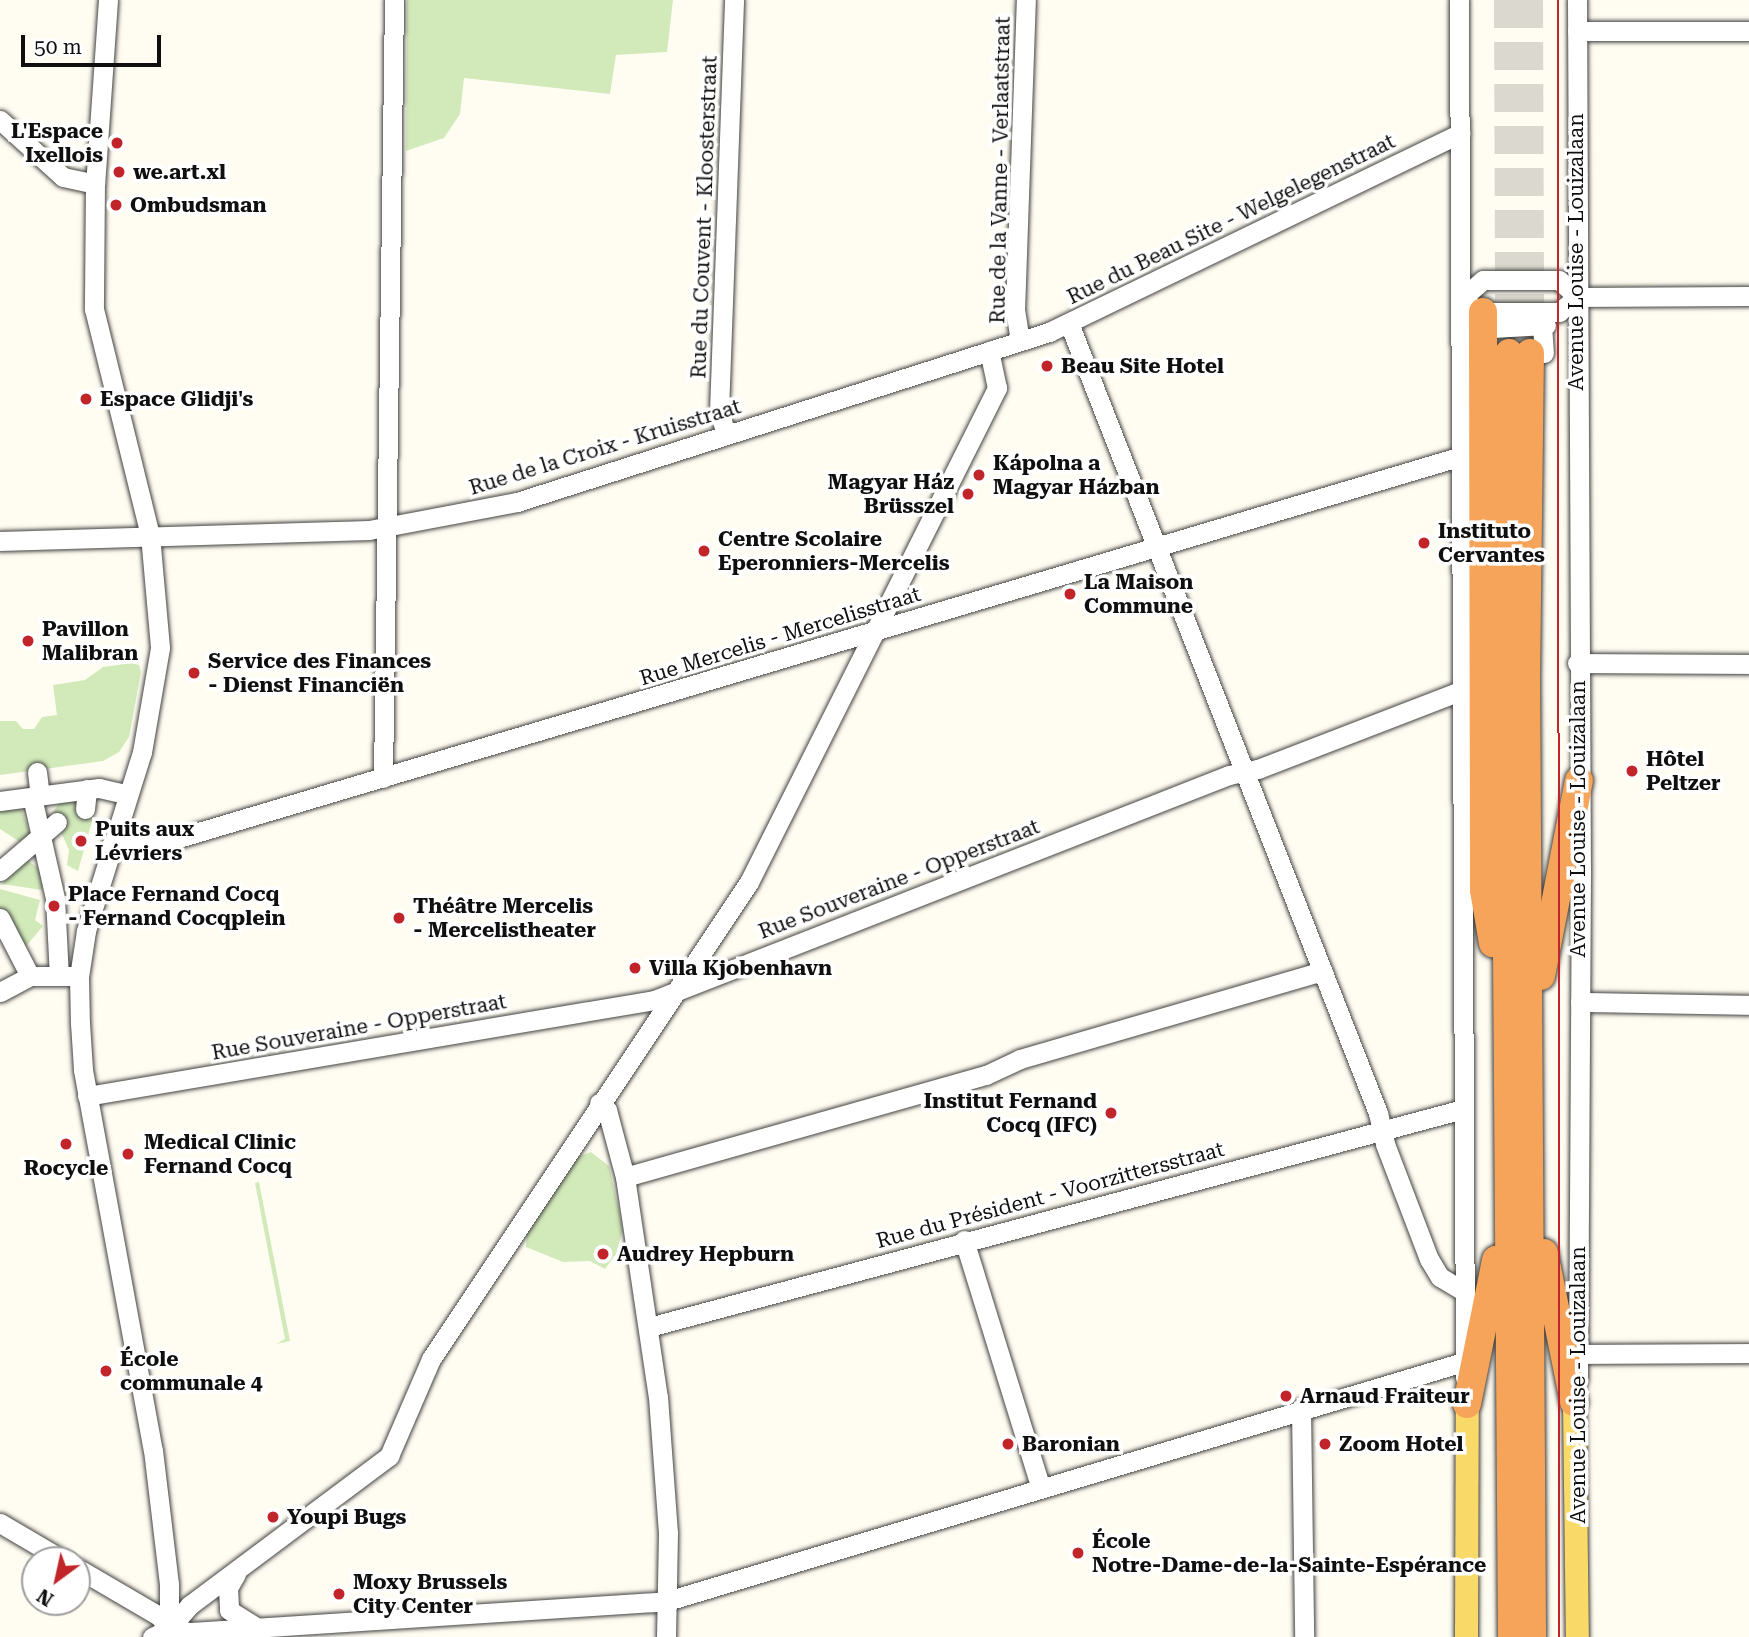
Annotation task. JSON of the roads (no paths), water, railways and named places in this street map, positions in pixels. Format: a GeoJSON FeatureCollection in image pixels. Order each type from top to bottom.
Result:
{"type":"FeatureCollection","features":[{"type":"Feature","properties":{"kind":"highway"},"geometry":{"type":"LineString","coordinates":[[1472,306],[1473,882],[1519,1019]]}},
{"type":"Feature","properties":{"kind":"highway"},"geometry":{"type":"LineString","coordinates":[[1531,351],[1505,681],[1519,1019],[1520,1190],[1532,1637]]}},
{"type":"Feature","properties":{"kind":"highway"},"geometry":{"type":"LineString","coordinates":[[1519,1019],[1562,885],[1579,781]]}},
{"type":"Feature","properties":{"kind":"highway"},"geometry":{"type":"LineString","coordinates":[[1520,1190],[1574,1402]]}},
{"type":"Feature","properties":{"kind":"highway"},"geometry":{"type":"LineString","coordinates":[[1467,1404],[1520,1190]]}},
{"type":"Feature","properties":{"kind":"highway"},"geometry":{"type":"LineString","coordinates":[[1512,1637],[1520,1190]]}},
{"type":"Feature","properties":{"kind":"main road","name":"Avenue Louise - Louizalaan"},"geometry":{"type":"LineString","coordinates":[[1574,1402],[1577,1637]]}},
{"type":"Feature","properties":{"kind":"main road"},"geometry":{"type":"LineString","coordinates":[[1466,1637],[1467,1404]]}},
{"type":"Feature","properties":{"kind":"street"},"geometry":{"type":"LineString","coordinates":[[69,976],[126,794],[142,752],[158,680],[160,648],[150,535],[94,309],[95,184],[107,0]]}},
{"type":"Feature","properties":{"kind":"street"},"geometry":{"type":"LineString","coordinates":[[383,778],[394,0]]}},
{"type":"Feature","properties":{"kind":"street","name":"Rue du Couvent - Kloosterstraat"},"geometry":{"type":"LineString","coordinates":[[726,434],[719,411],[734,0]]}},
{"type":"Feature","properties":{"kind":"street","name":"Rue de la Vanne - Verlaatstraat"},"geometry":{"type":"LineString","coordinates":[[1020,341],[1015,311],[1026,0]]}},
{"type":"Feature","properties":{"kind":"street"},"geometry":{"type":"LineString","coordinates":[[1459,0],[1460,133],[1472,306],[1462,456],[1463,690],[1473,835]]}},
{"type":"Feature","properties":{"kind":"street","name":"Avenue Louise - Louizalaan"},"geometry":{"type":"LineString","coordinates":[[1574,1402],[1579,1354],[1580,1002],[1577,0]]}},
{"type":"Feature","properties":{"kind":"street"},"geometry":{"type":"LineString","coordinates":[[1577,32],[1749,31]]}},
{"type":"Feature","properties":{"kind":"street"},"geometry":{"type":"LineString","coordinates":[[0,120],[63,177],[95,184]]}},
{"type":"Feature","properties":{"kind":"street","name":"Rue du Beau Site - Welgelegenstraat"},"geometry":{"type":"LineString","coordinates":[[1020,341],[1069,323],[1460,133]]}},
{"type":"Feature","properties":{"kind":"street"},"geometry":{"type":"LineString","coordinates":[[1472,306],[1483,280],[1559,280],[1577,297]]}},
{"type":"Feature","properties":{"kind":"street"},"geometry":{"type":"LineString","coordinates":[[1472,306],[1559,312],[1577,297],[1749,296]]}},
{"type":"Feature","properties":{"kind":"street"},"geometry":{"type":"LineString","coordinates":[[1069,323],[1322,971],[1429,1259],[1440,1278],[1462,1290]]}},
{"type":"Feature","properties":{"kind":"street"},"geometry":{"type":"LineString","coordinates":[[1544,325],[1531,351],[1492,328],[1544,325]]}},
{"type":"Feature","properties":{"kind":"street","name":"Rue de la Croix - Kruisstraat"},"geometry":{"type":"LineString","coordinates":[[0,541],[150,535],[169,538],[386,528],[517,502],[1020,341]]}},
{"type":"Feature","properties":{"kind":"street"},"geometry":{"type":"LineString","coordinates":[[163,1634],[190,1605],[389,1456],[431,1359],[599,1103],[749,882],[997,388],[989,351]]}},
{"type":"Feature","properties":{"kind":"street","name":"Rue Mercelis - Mercelisstraat"},"geometry":{"type":"LineString","coordinates":[[111,845],[145,848],[874,631],[1156,544],[1462,456]]}},
{"type":"Feature","properties":{"kind":"street"},"geometry":{"type":"LineString","coordinates":[[1577,663],[1749,664]]}},
{"type":"Feature","properties":{"kind":"street","name":"Rue Souveraine - Opperstraat"},"geometry":{"type":"LineString","coordinates":[[87,1096],[640,1002],[1463,690]]}},
{"type":"Feature","properties":{"kind":"street"},"geometry":{"type":"LineString","coordinates":[[37,772],[36,796],[41,835],[55,898],[55,929],[69,976],[87,1096],[141,1371],[169,1584],[163,1634]]}},
{"type":"Feature","properties":{"kind":"street"},"geometry":{"type":"LineString","coordinates":[[0,801],[36,796],[86,799],[126,794]]}},
{"type":"Feature","properties":{"kind":"street"},"geometry":{"type":"LineString","coordinates":[[0,871],[21,849],[57,822]]}},
{"type":"Feature","properties":{"kind":"street"},"geometry":{"type":"LineString","coordinates":[[1467,1404],[1463,1362],[1462,1290],[1463,1108],[1473,882]]}},
{"type":"Feature","properties":{"kind":"street"},"geometry":{"type":"LineString","coordinates":[[0,918],[24,965],[69,976]]}},
{"type":"Feature","properties":{"kind":"street"},"geometry":{"type":"LineString","coordinates":[[0,992],[24,965]]}},
{"type":"Feature","properties":{"kind":"street"},"geometry":{"type":"LineString","coordinates":[[625,1177],[986,1074],[1030,1056],[1322,971]]}},
{"type":"Feature","properties":{"kind":"street"},"geometry":{"type":"LineString","coordinates":[[1580,1002],[1749,1005]]}},
{"type":"Feature","properties":{"kind":"street"},"geometry":{"type":"LineString","coordinates":[[599,1103],[607,1111],[625,1177],[649,1328],[664,1450],[666,1637]]}},
{"type":"Feature","properties":{"kind":"street","name":"Rue du Président - Voorzittersstraat"},"geometry":{"type":"LineString","coordinates":[[649,1328],[964,1240],[1463,1108]]}},
{"type":"Feature","properties":{"kind":"street"},"geometry":{"type":"LineString","coordinates":[[964,1240],[1040,1485]]}},
{"type":"Feature","properties":{"kind":"street"},"geometry":{"type":"LineString","coordinates":[[1579,1354],[1749,1353]]}},
{"type":"Feature","properties":{"kind":"street"},"geometry":{"type":"LineString","coordinates":[[163,1634],[667,1601],[1040,1485],[1380,1383],[1463,1362]]}},
{"type":"Feature","properties":{"kind":"street"},"geometry":{"type":"LineString","coordinates":[[1301,1408],[1304,1637]]}},
{"type":"Feature","properties":{"kind":"street"},"geometry":{"type":"LineString","coordinates":[[0,1523],[39,1546]]}},
{"type":"Feature","properties":{"kind":"street"},"geometry":{"type":"LineString","coordinates":[[236,1573],[228,1588],[229,1610],[258,1628]]}},
{"type":"Feature","properties":{"kind":"street"},"geometry":{"type":"LineString","coordinates":[[91,1576],[159,1616],[163,1634]]}},
{"type":"Feature","properties":{"kind":"tunnel"},"geometry":{"type":"LineString","coordinates":[[1508,0],[1509,340]]}},
{"type":"Feature","properties":{"kind":"tunnel"},"geometry":{"type":"LineString","coordinates":[[1529,0],[1530,353]]}},
{"type":"Feature","properties":{"kind":"tram line"},"geometry":{"type":"LineString","coordinates":[[1558,0],[1559,1637]]}},
{"type":"Feature","properties":{"kind":"place","name":"L'Espace Ixellois"},"geometry":{"type":"Point","coordinates":[117,143]}},
{"type":"Feature","properties":{"kind":"place","name":"we.art.xl"},"geometry":{"type":"Point","coordinates":[119,172]}},
{"type":"Feature","properties":{"kind":"place","name":"Ombudsman"},"geometry":{"type":"Point","coordinates":[116,205]}},
{"type":"Feature","properties":{"kind":"place","name":"Beau Site Hotel"},"geometry":{"type":"Point","coordinates":[1047,366]}},
{"type":"Feature","properties":{"kind":"place","name":"Espace Glidji's"},"geometry":{"type":"Point","coordinates":[86,399]}},
{"type":"Feature","properties":{"kind":"place","name":"Kápolna a Magyar Házban"},"geometry":{"type":"Point","coordinates":[979,475]}},
{"type":"Feature","properties":{"kind":"place","name":"Magyar Ház Brüsszel"},"geometry":{"type":"Point","coordinates":[968,494]}},
{"type":"Feature","properties":{"kind":"place","name":"Instituto Cervantes"},"geometry":{"type":"Point","coordinates":[1424,543]}},
{"type":"Feature","properties":{"kind":"place","name":"Centre Scolaire Eperonniers-Mercelis"},"geometry":{"type":"Point","coordinates":[704,551]}},
{"type":"Feature","properties":{"kind":"place","name":"La Maison Commune"},"geometry":{"type":"Point","coordinates":[1070,594]}},
{"type":"Feature","properties":{"kind":"place","name":"Pavillon Malibran"},"geometry":{"type":"Point","coordinates":[28,641]}},
{"type":"Feature","properties":{"kind":"place","name":"Service des Finances - Dienst Financiën"},"geometry":{"type":"Point","coordinates":[194,673]}},
{"type":"Feature","properties":{"kind":"place","name":"Hôtel Peltzer"},"geometry":{"type":"Point","coordinates":[1632,771]}},
{"type":"Feature","properties":{"kind":"place","name":"Puits aux Lévriers"},"geometry":{"type":"Point","coordinates":[81,841]}},
{"type":"Feature","properties":{"kind":"place","name":"Place Fernand Cocq - Fernand Cocqplein"},"geometry":{"type":"Point","coordinates":[54,906]}},
{"type":"Feature","properties":{"kind":"place","name":"Théâtre Mercelis - Mercelistheater"},"geometry":{"type":"Point","coordinates":[399,918]}},
{"type":"Feature","properties":{"kind":"place","name":"Villa Kjobenhavn"},"geometry":{"type":"Point","coordinates":[635,968]}},
{"type":"Feature","properties":{"kind":"place","name":"Institut Fernand Cocq (IFC)"},"geometry":{"type":"Point","coordinates":[1111,1113]}},
{"type":"Feature","properties":{"kind":"place","name":"Rocycle"},"geometry":{"type":"Point","coordinates":[66,1144]}},
{"type":"Feature","properties":{"kind":"place","name":"Medical Clinic Fernand Cocq"},"geometry":{"type":"Point","coordinates":[128,1154]}},
{"type":"Feature","properties":{"kind":"place","name":"Audrey Hepburn"},"geometry":{"type":"Point","coordinates":[603,1254]}},
{"type":"Feature","properties":{"kind":"place","name":"École communale 4"},"geometry":{"type":"Point","coordinates":[106,1371]}},
{"type":"Feature","properties":{"kind":"place","name":"Arnaud Fraiteur"},"geometry":{"type":"Point","coordinates":[1286,1396]}},
{"type":"Feature","properties":{"kind":"place","name":"Baronian"},"geometry":{"type":"Point","coordinates":[1008,1444]}},
{"type":"Feature","properties":{"kind":"place","name":"Zoom Hotel"},"geometry":{"type":"Point","coordinates":[1325,1444]}},
{"type":"Feature","properties":{"kind":"place","name":"Youpi Bugs"},"geometry":{"type":"Point","coordinates":[273,1517]}},
{"type":"Feature","properties":{"kind":"place","name":"École Notre-Dame-de-la-Sainte-Espérance"},"geometry":{"type":"Point","coordinates":[1078,1553]}},
{"type":"Feature","properties":{"kind":"place","name":"Moxy Brussels City Center"},"geometry":{"type":"Point","coordinates":[339,1594]}}]}
